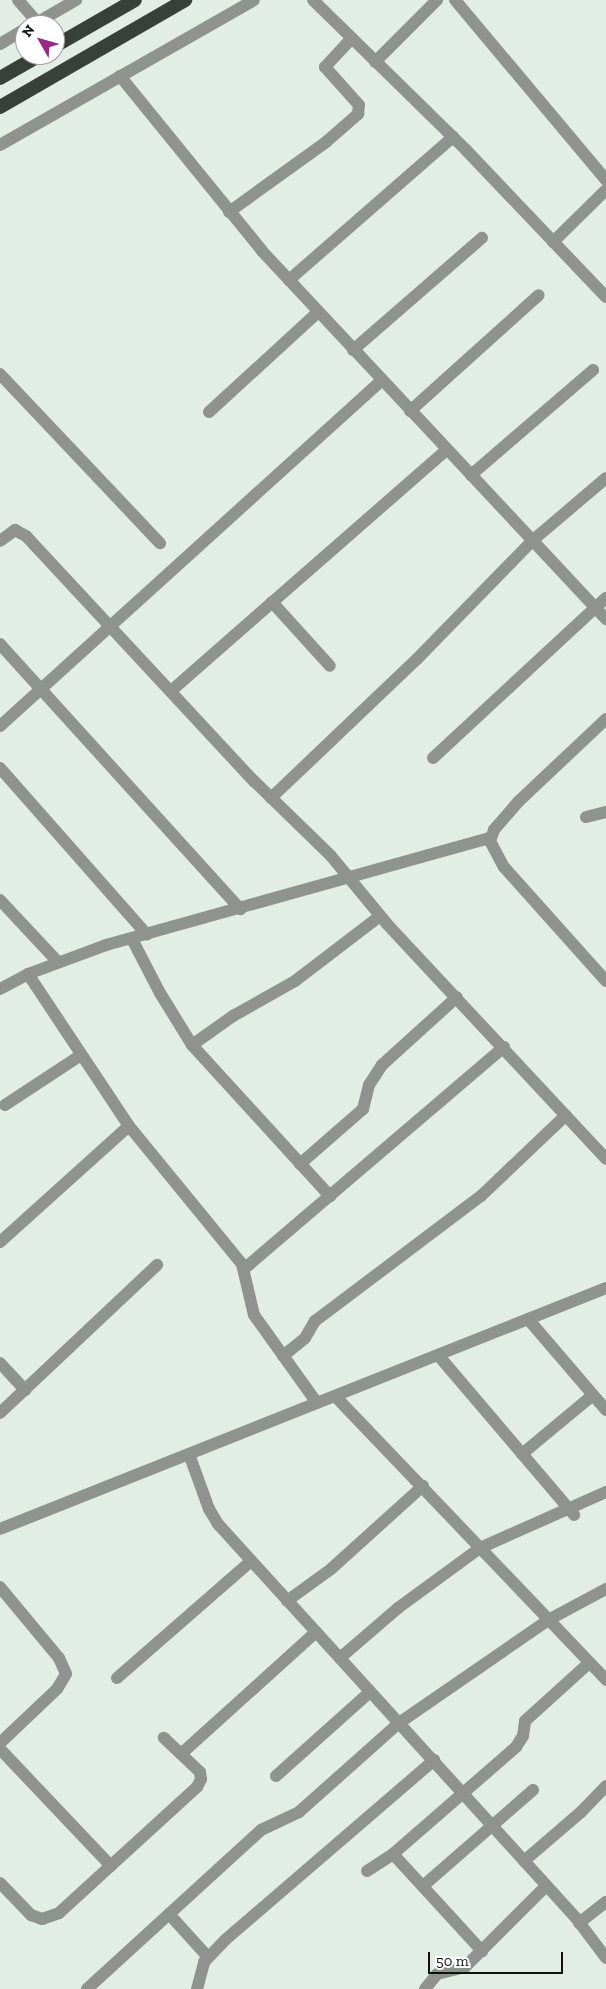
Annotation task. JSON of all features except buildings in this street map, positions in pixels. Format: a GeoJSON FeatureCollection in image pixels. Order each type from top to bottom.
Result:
{"type":"FeatureCollection","features":[{"type":"Feature","properties":{"kind":"highway"},"geometry":{"type":"LineString","coordinates":[[65,40],[135,0]]}},
{"type":"Feature","properties":{"kind":"highway"},"geometry":{"type":"LineString","coordinates":[[0,107],[185,0]]}},
{"type":"Feature","properties":{"kind":"highway"},"geometry":{"type":"LineString","coordinates":[[0,78],[23,65]]}},
{"type":"Feature","properties":{"kind":"street"},"geometry":{"type":"LineString","coordinates":[[18,0],[29,15]]}},
{"type":"Feature","properties":{"kind":"street"},"geometry":{"type":"LineString","coordinates":[[50,15],[76,0]]}},
{"type":"Feature","properties":{"kind":"street"},"geometry":{"type":"LineString","coordinates":[[0,145],[254,0]]}},
{"type":"Feature","properties":{"kind":"street"},"geometry":{"type":"LineString","coordinates":[[313,0],[453,137],[606,297]]}},
{"type":"Feature","properties":{"kind":"street"},"geometry":{"type":"LineString","coordinates":[[375,62],[437,0]]}},
{"type":"Feature","properties":{"kind":"street"},"geometry":{"type":"LineString","coordinates":[[455,0],[606,180]]}},
{"type":"Feature","properties":{"kind":"street"},"geometry":{"type":"LineString","coordinates":[[0,44],[15,35]]}},
{"type":"Feature","properties":{"kind":"street"},"geometry":{"type":"LineString","coordinates":[[229,212],[326,142],[358,114],[359,105],[324,67],[351,39]]}},
{"type":"Feature","properties":{"kind":"street"},"geometry":{"type":"LineString","coordinates":[[120,76],[229,212],[289,280],[381,381],[606,619]]}},
{"type":"Feature","properties":{"kind":"street"},"geometry":{"type":"LineString","coordinates":[[289,280],[453,137]]}},
{"type":"Feature","properties":{"kind":"street"},"geometry":{"type":"LineString","coordinates":[[554,242],[606,190]]}},
{"type":"Feature","properties":{"kind":"street"},"geometry":{"type":"LineString","coordinates":[[353,350],[482,238]]}},
{"type":"Feature","properties":{"kind":"street"},"geometry":{"type":"LineString","coordinates":[[410,411],[539,295]]}},
{"type":"Feature","properties":{"kind":"street"},"geometry":{"type":"LineString","coordinates":[[209,412],[318,312]]}},
{"type":"Feature","properties":{"kind":"street"},"geometry":{"type":"LineString","coordinates":[[471,476],[593,370]]}},
{"type":"Feature","properties":{"kind":"street"},"geometry":{"type":"LineString","coordinates":[[0,374],[160,543]]}},
{"type":"Feature","properties":{"kind":"street"},"geometry":{"type":"LineString","coordinates":[[0,726],[381,381]]}},
{"type":"Feature","properties":{"kind":"street"},"geometry":{"type":"LineString","coordinates":[[171,691],[446,450]]}},
{"type":"Feature","properties":{"kind":"street"},"geometry":{"type":"LineString","coordinates":[[271,798],[417,659],[532,541],[606,478]]}},
{"type":"Feature","properties":{"kind":"street"},"geometry":{"type":"LineString","coordinates":[[0,541],[12,531],[23,533],[271,798],[350,877],[380,916],[605,1157]]}},
{"type":"Feature","properties":{"kind":"street"},"geometry":{"type":"LineString","coordinates":[[433,758],[606,598]]}},
{"type":"Feature","properties":{"kind":"street"},"geometry":{"type":"LineString","coordinates":[[272,602],[330,666]]}},
{"type":"Feature","properties":{"kind":"street"},"geometry":{"type":"LineString","coordinates":[[0,644],[240,909]]}},
{"type":"Feature","properties":{"kind":"street"},"geometry":{"type":"LineString","coordinates":[[0,988],[58,962],[132,939],[490,838],[539,780],[606,719]]}},
{"type":"Feature","properties":{"kind":"street"},"geometry":{"type":"LineString","coordinates":[[0,768],[147,935]]}},
{"type":"Feature","properties":{"kind":"street"},"geometry":{"type":"LineString","coordinates":[[596,814],[606,824]]}},
{"type":"Feature","properties":{"kind":"street"},"geometry":{"type":"LineString","coordinates":[[490,838],[491,849],[504,867],[606,981]]}},
{"type":"Feature","properties":{"kind":"street"},"geometry":{"type":"LineString","coordinates":[[0,900],[58,962]]}},
{"type":"Feature","properties":{"kind":"street"},"geometry":{"type":"LineString","coordinates":[[192,1045],[233,1016],[295,981],[380,916]]}},
{"type":"Feature","properties":{"kind":"street"},"geometry":{"type":"LineString","coordinates":[[132,939],[168,1008],[192,1045],[330,1196]]}},
{"type":"Feature","properties":{"kind":"street"},"geometry":{"type":"LineString","coordinates":[[28,974],[130,1126],[244,1269],[254,1315],[317,1402]]}},
{"type":"Feature","properties":{"kind":"street"},"geometry":{"type":"LineString","coordinates":[[300,1164],[363,1109],[369,1085],[382,1065],[457,997]]}},
{"type":"Feature","properties":{"kind":"street"},"geometry":{"type":"LineString","coordinates":[[244,1269],[504,1047]]}},
{"type":"Feature","properties":{"kind":"street"},"geometry":{"type":"LineString","coordinates":[[5,1106],[81,1055]]}},
{"type":"Feature","properties":{"kind":"street"},"geometry":{"type":"LineString","coordinates":[[283,1356],[305,1338],[316,1321],[481,1196],[566,1115]]}},
{"type":"Feature","properties":{"kind":"street"},"geometry":{"type":"LineString","coordinates":[[0,1242],[130,1126]]}},
{"type":"Feature","properties":{"kind":"street"},"geometry":{"type":"LineString","coordinates":[[0,1413],[156,1265]]}},
{"type":"Feature","properties":{"kind":"street"},"geometry":{"type":"LineString","coordinates":[[0,1529],[606,1288]]}},
{"type":"Feature","properties":{"kind":"street"},"geometry":{"type":"LineString","coordinates":[[528,1319],[606,1410]]}},
{"type":"Feature","properties":{"kind":"street"},"geometry":{"type":"LineString","coordinates":[[438,1355],[571,1511]]}},
{"type":"Feature","properties":{"kind":"street"},"geometry":{"type":"LineString","coordinates":[[0,1363],[25,1390]]}},
{"type":"Feature","properties":{"kind":"street"},"geometry":{"type":"LineString","coordinates":[[522,1454],[592,1395]]}},
{"type":"Feature","properties":{"kind":"street"},"geometry":{"type":"LineString","coordinates":[[335,1396],[423,1486],[606,1680]]}},
{"type":"Feature","properties":{"kind":"street"},"geometry":{"type":"LineString","coordinates":[[189,1454],[209,1509],[251,1561],[434,1760],[579,1923],[606,1958]]}},
{"type":"Feature","properties":{"kind":"street"},"geometry":{"type":"LineString","coordinates":[[287,1601],[331,1569],[423,1486]]}},
{"type":"Feature","properties":{"kind":"street"},"geometry":{"type":"LineString","coordinates":[[340,1658],[398,1608],[480,1548],[571,1511],[606,1492]]}},
{"type":"Feature","properties":{"kind":"street"},"geometry":{"type":"LineString","coordinates":[[117,1678],[251,1561]]}},
{"type":"Feature","properties":{"kind":"street"},"geometry":{"type":"LineString","coordinates":[[0,1588],[59,1658],[66,1674],[57,1689],[0,1743]]}},
{"type":"Feature","properties":{"kind":"street"},"geometry":{"type":"LineString","coordinates":[[87,1989],[262,1830],[299,1812],[399,1723],[550,1620],[606,1590]]}},
{"type":"Feature","properties":{"kind":"street"},"geometry":{"type":"LineString","coordinates":[[181,1754],[316,1632]]}},
{"type":"Feature","properties":{"kind":"street"},"geometry":{"type":"LineString","coordinates":[[367,1872],[393,1854],[516,1747],[523,1736],[524,1721],[589,1663]]}},
{"type":"Feature","properties":{"kind":"street"},"geometry":{"type":"LineString","coordinates":[[276,1776],[370,1692]]}},
{"type":"Feature","properties":{"kind":"street"},"geometry":{"type":"LineString","coordinates":[[0,1883],[31,1915],[47,1918],[59,1913],[197,1787],[201,1779],[200,1772],[164,1738]]}},
{"type":"Feature","properties":{"kind":"street"},"geometry":{"type":"LineString","coordinates":[[0,1749],[111,1866]]}},
{"type":"Feature","properties":{"kind":"street"},"geometry":{"type":"LineString","coordinates":[[197,1989],[200,1969],[208,1956],[434,1760]]}},
{"type":"Feature","properties":{"kind":"street"},"geometry":{"type":"LineString","coordinates":[[524,1861],[581,1812],[606,1786]]}},
{"type":"Feature","properties":{"kind":"street"},"geometry":{"type":"LineString","coordinates":[[423,1886],[532,1790]]}},
{"type":"Feature","properties":{"kind":"street"},"geometry":{"type":"LineString","coordinates":[[393,1854],[482,1951]]}},
{"type":"Feature","properties":{"kind":"street"},"geometry":{"type":"LineString","coordinates":[[425,1989],[437,1974],[461,1969],[482,1951],[546,1886]]}},
{"type":"Feature","properties":{"kind":"street"},"geometry":{"type":"LineString","coordinates":[[579,1923],[606,1902]]}},
{"type":"Feature","properties":{"kind":"street"},"geometry":{"type":"LineString","coordinates":[[169,1914],[208,1956]]}}]}
